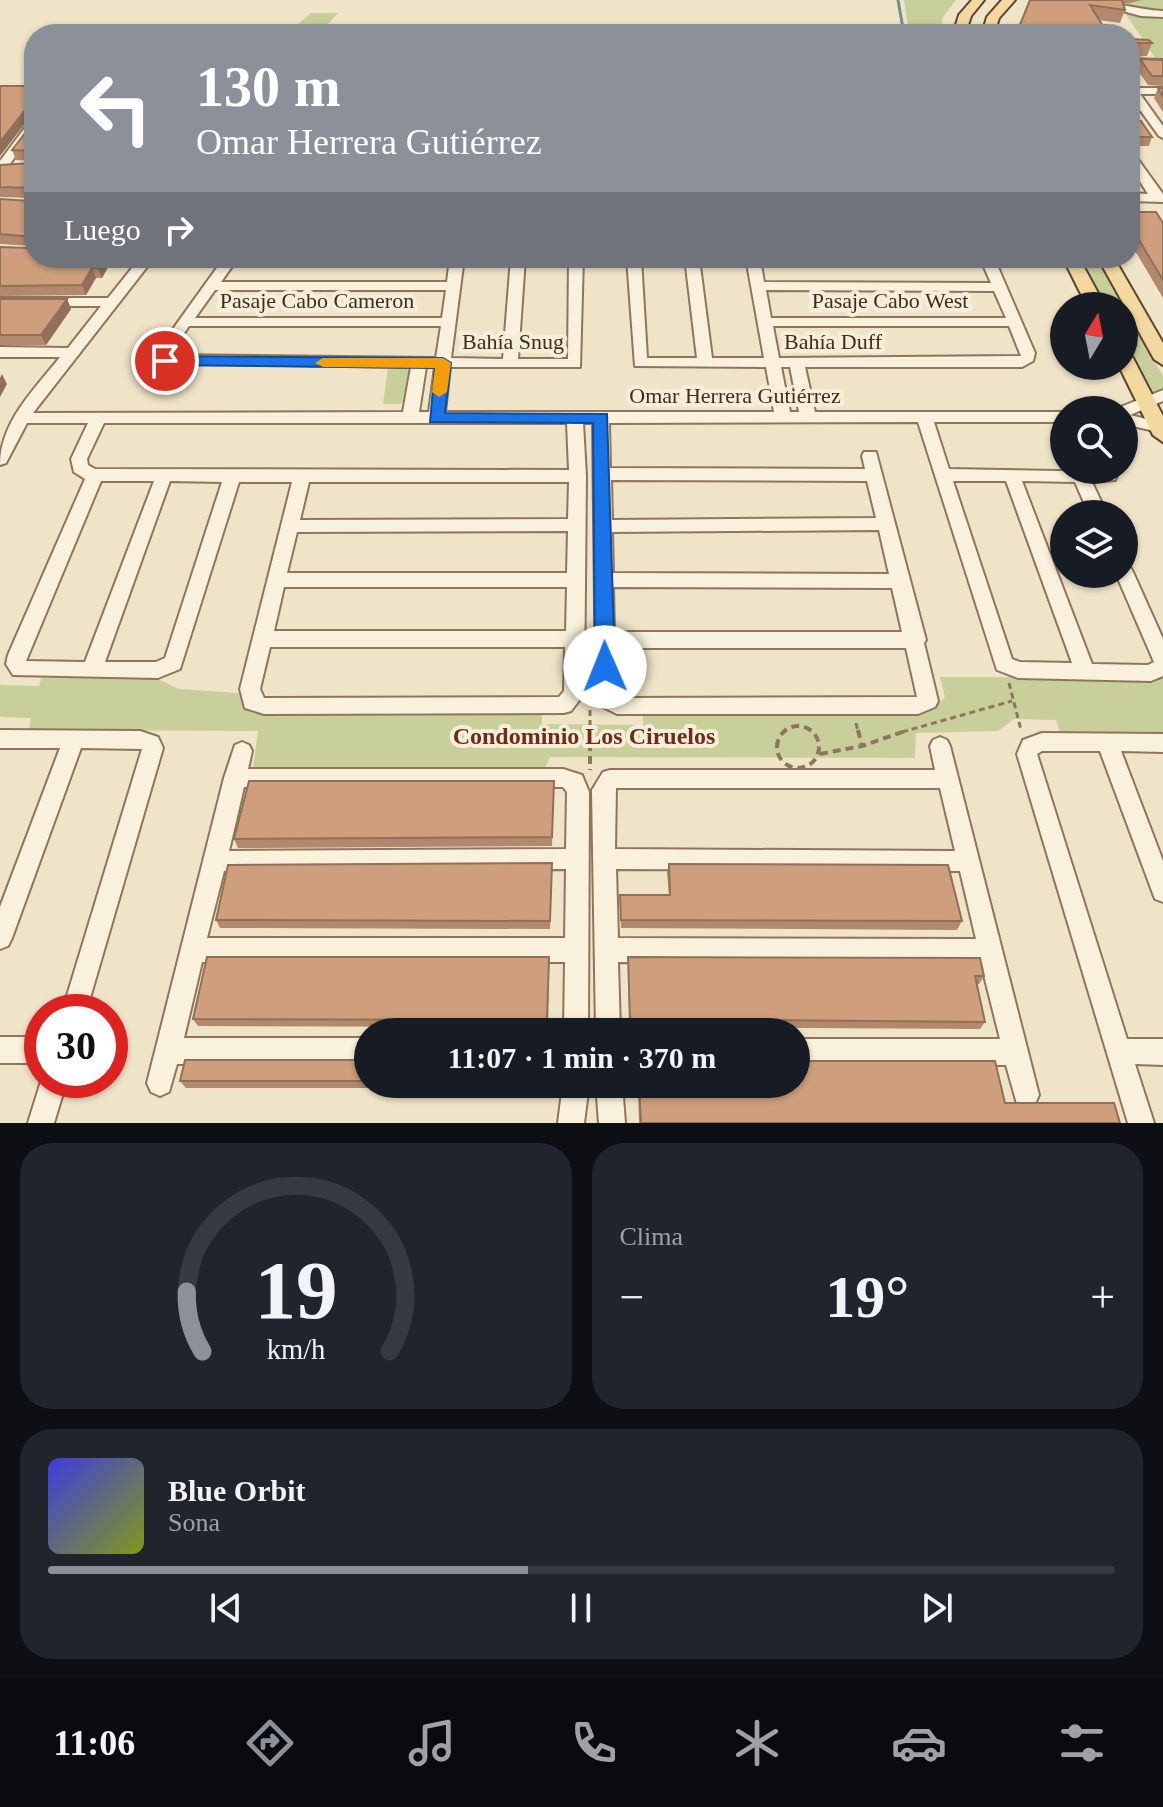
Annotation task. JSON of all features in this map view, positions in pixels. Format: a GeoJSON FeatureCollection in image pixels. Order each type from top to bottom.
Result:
{"type":"FeatureCollection","features":[{"type":"Feature","properties":{"kind":"main road"},"geometry":{"type":"LineString","coordinates":[[962,24],[965,15],[978,0]]}},
{"type":"Feature","properties":{"kind":"main road"},"geometry":{"type":"LineString","coordinates":[[991,24],[993,17],[1009,0]]}},
{"type":"Feature","properties":{"kind":"main road"},"geometry":{"type":"LineString","coordinates":[[1076,268],[1089,292]]}},
{"type":"Feature","properties":{"kind":"main road"},"geometry":{"type":"LineString","coordinates":[[1112,268],[1163,359]]}},
{"type":"Feature","properties":{"kind":"main road"},"geometry":{"type":"LineString","coordinates":[[1138,376],[1155,398],[1161,430]]}},
{"type":"Feature","properties":{"kind":"street"},"geometry":{"type":"LineString","coordinates":[[1088,0],[1141,13],[1163,14]]}},
{"type":"Feature","properties":{"kind":"street"},"geometry":{"type":"LineString","coordinates":[[1140,62],[1163,63]]}},
{"type":"Feature","properties":{"kind":"street"},"geometry":{"type":"LineString","coordinates":[[1140,90],[1163,91]]}},
{"type":"Feature","properties":{"kind":"street"},"geometry":{"type":"LineString","coordinates":[[1140,99],[1157,119],[1163,134]]}},
{"type":"Feature","properties":{"kind":"street"},"geometry":{"type":"LineString","coordinates":[[0,168],[24,139]]}},
{"type":"Feature","properties":{"kind":"street"},"geometry":{"type":"LineString","coordinates":[[0,168],[23,167]]}},
{"type":"Feature","properties":{"kind":"street"},"geometry":{"type":"LineString","coordinates":[[1140,171],[1161,201]]}},
{"type":"Feature","properties":{"kind":"street"},"geometry":{"type":"LineString","coordinates":[[1140,198],[1161,201]]}},
{"type":"Feature","properties":{"kind":"street"},"geometry":{"type":"LineString","coordinates":[[1140,206],[1161,201]]}},
{"type":"Feature","properties":{"kind":"street"},"geometry":{"type":"LineString","coordinates":[[0,459],[21,418],[139,268]]}},
{"type":"Feature","properties":{"kind":"street"},"geometry":{"type":"LineString","coordinates":[[185,322],[224,268]]}},
{"type":"Feature","properties":{"kind":"street"},"geometry":{"type":"LineString","coordinates":[[436,418],[456,268]]}},
{"type":"Feature","properties":{"kind":"street"},"geometry":{"type":"LineString","coordinates":[[510,363],[517,268]]}},
{"type":"Feature","properties":{"kind":"street","name":"Bahía Snug"},"geometry":{"type":"LineString","coordinates":[[185,322],[162,360],[575,364],[576,268]]}},
{"type":"Feature","properties":{"kind":"street","name":"Bahía Duff"},"geometry":{"type":"LineString","coordinates":[[635,268],[640,363],[1026,360],[1028,353],[1015,322]]}},
{"type":"Feature","properties":{"kind":"street"},"geometry":{"type":"LineString","coordinates":[[693,268],[705,363]]}},
{"type":"Feature","properties":{"kind":"street"},"geometry":{"type":"LineString","coordinates":[[755,268],[783,417]]}},
{"type":"Feature","properties":{"kind":"street"},"geometry":{"type":"LineString","coordinates":[[991,268],[1015,322]]}},
{"type":"Feature","properties":{"kind":"street"},"geometry":{"type":"LineString","coordinates":[[210,286],[454,286]]}},
{"type":"Feature","properties":{"kind":"street"},"geometry":{"type":"LineString","coordinates":[[758,286],[1000,287]]}},
{"type":"Feature","properties":{"kind":"street"},"geometry":{"type":"LineString","coordinates":[[0,302],[112,302]]}},
{"type":"Feature","properties":{"kind":"street","name":"Pasaje Cabo Cameron"},"geometry":{"type":"LineString","coordinates":[[185,322],[449,322]]}},
{"type":"Feature","properties":{"kind":"street","name":"Pasaje Cabo West"},"geometry":{"type":"LineString","coordinates":[[765,322],[1015,322]]}},
{"type":"Feature","properties":{"kind":"street"},"geometry":{"type":"LineString","coordinates":[[0,352],[72,353]]}},
{"type":"Feature","properties":{"kind":"street"},"geometry":{"type":"LineString","coordinates":[[410,418],[419,363]]}},
{"type":"Feature","properties":{"kind":"street"},"geometry":{"type":"LineString","coordinates":[[797,363],[808,417]]}},
{"type":"Feature","properties":{"kind":"street"},"geometry":{"type":"LineString","coordinates":[[924,417],[1001,660],[1008,667],[1151,673],[1163,663],[1131,588]]}},
{"type":"Feature","properties":{"kind":"street","name":"Omar Herrera Gutiérrez"},"geometry":{"type":"LineString","coordinates":[[21,418],[1050,417]]}},
{"type":"Feature","properties":{"kind":"street"},"geometry":{"type":"LineString","coordinates":[[98,418],[79,459],[84,471],[95,476],[578,476]]}},
{"type":"Feature","properties":{"kind":"street"},"geometry":{"type":"LineString","coordinates":[[302,476],[249,694],[255,704],[564,705],[574,694],[578,476],[575,418]]}},
{"type":"Feature","properties":{"kind":"street"},"geometry":{"type":"LineString","coordinates":[[601,418],[606,699],[613,705],[918,706],[928,701],[916,640],[872,466],[603,474]]}},
{"type":"Feature","properties":{"kind":"street"},"geometry":{"type":"LineString","coordinates":[[1138,423],[1161,430]]}},
{"type":"Feature","properties":{"kind":"street"},"geometry":{"type":"LineString","coordinates":[[944,475],[1050,476]]}},
{"type":"Feature","properties":{"kind":"street"},"geometry":{"type":"LineString","coordinates":[[95,476],[16,664],[23,670],[158,670],[173,663],[232,476]]}},
{"type":"Feature","properties":{"kind":"street"},"geometry":{"type":"LineString","coordinates":[[92,670],[164,476]]}},
{"type":"Feature","properties":{"kind":"street"},"geometry":{"type":"LineString","coordinates":[[1012,476],[1085,672]]}},
{"type":"Feature","properties":{"kind":"street"},"geometry":{"type":"LineString","coordinates":[[603,526],[887,524]]}},
{"type":"Feature","properties":{"kind":"street"},"geometry":{"type":"LineString","coordinates":[[290,526],[577,525]]}},
{"type":"Feature","properties":{"kind":"street"},"geometry":{"type":"LineString","coordinates":[[277,580],[576,580]]}},
{"type":"Feature","properties":{"kind":"street"},"geometry":{"type":"LineString","coordinates":[[604,580],[901,581]]}},
{"type":"Feature","properties":{"kind":"street"},"geometry":{"type":"LineString","coordinates":[[262,639],[575,639]]}},
{"type":"Feature","properties":{"kind":"street"},"geometry":{"type":"LineString","coordinates":[[605,640],[916,640]]}},
{"type":"Feature","properties":{"kind":"street"},"geometry":{"type":"LineString","coordinates":[[0,739],[140,740],[151,743],[153,748],[79,994]]}},
{"type":"Feature","properties":{"kind":"street"},"geometry":{"type":"LineString","coordinates":[[0,938],[74,739]]}},
{"type":"Feature","properties":{"kind":"street"},"geometry":{"type":"LineString","coordinates":[[1141,1123],[1028,758],[1030,746],[1042,742],[1163,743]]}},
{"type":"Feature","properties":{"kind":"street"},"geometry":{"type":"LineString","coordinates":[[1107,742],[1163,891]]}},
{"type":"Feature","properties":{"kind":"street"},"geometry":{"type":"LineString","coordinates":[[940,746],[1026,1095]]}},
{"type":"Feature","properties":{"kind":"street"},"geometry":{"type":"LineString","coordinates":[[160,1083],[242,751]]}},
{"type":"Feature","properties":{"kind":"street"},"geometry":{"type":"LineString","coordinates":[[235,778],[569,779],[578,792],[576,1018]]}},
{"type":"Feature","properties":{"kind":"street"},"geometry":{"type":"LineString","coordinates":[[608,1018],[603,790],[610,779],[948,779]]}},
{"type":"Feature","properties":{"kind":"street"},"geometry":{"type":"LineString","coordinates":[[215,861],[578,859]]}},
{"type":"Feature","properties":{"kind":"street"},"geometry":{"type":"LineString","coordinates":[[605,859],[968,861]]}},
{"type":"Feature","properties":{"kind":"street"},"geometry":{"type":"LineString","coordinates":[[193,950],[577,950]]}},
{"type":"Feature","properties":{"kind":"street"},"geometry":{"type":"LineString","coordinates":[[607,950],[990,951]]}},
{"type":"Feature","properties":{"kind":"street"},"geometry":{"type":"LineString","coordinates":[[0,1050],[24,1050]]}},
{"type":"Feature","properties":{"kind":"street"},"geometry":{"type":"LineString","coordinates":[[168,1051],[354,1051]]}},
{"type":"Feature","properties":{"kind":"street"},"geometry":{"type":"LineString","coordinates":[[1119,1051],[1163,1052]]}},
{"type":"Feature","properties":{"kind":"street"},"geometry":{"type":"LineString","coordinates":[[810,1052],[1016,1052]]}},
{"type":"Feature","properties":{"kind":"street"},"geometry":{"type":"LineString","coordinates":[[41,1123],[49,1098]]}},
{"type":"Feature","properties":{"kind":"street"},"geometry":{"type":"LineString","coordinates":[[571,1123],[574,1098]]}},
{"type":"Feature","properties":{"kind":"street"},"geometry":{"type":"LineString","coordinates":[[610,1098],[612,1123]]}},
{"type":"Feature","properties":{"kind":"path"},"geometry":{"type":"LineString","coordinates":[[1008,667],[1012,701],[1023,737],[1030,746]]}},
{"type":"Feature","properties":{"kind":"path"},"geometry":{"type":"LineString","coordinates":[[820,754],[814,735],[800,728],[785,730],[776,740],[780,756],[794,765],[811,764],[820,754],[862,746],[935,721],[1012,701]]}},
{"type":"Feature","properties":{"kind":"path"},"geometry":{"type":"LineString","coordinates":[[590,706],[590,777],[610,779]]}},
{"type":"Feature","properties":{"kind":"path"},"geometry":{"type":"LineString","coordinates":[[852,706],[862,746]]}},
{"type":"Feature","properties":{"kind":"green space"},"geometry":{"type":"Polygon","coordinates":[[[904,0],[956,0],[943,17],[942,24],[908,24],[904,0]]]}},
{"type":"Feature","properties":{"kind":"green space"},"geometry":{"type":"Polygon","coordinates":[[[1075,0],[1163,0],[1163,59],[1156,59],[1140,35],[1140,24],[1132,24],[1125,13],[1075,0]]]}},
{"type":"Feature","properties":{"kind":"green space"},"geometry":{"type":"Polygon","coordinates":[[[311,13],[338,13],[328,24],[298,24],[311,13]]]}},
{"type":"Feature","properties":{"kind":"green space"},"geometry":{"type":"Polygon","coordinates":[[[1085,268],[1102,268],[1115,292],[1098,292],[1085,268]]]}},
{"type":"Feature","properties":{"kind":"green space"},"geometry":{"type":"Polygon","coordinates":[[[1138,332],[1163,376],[1163,392],[1152,394],[1138,368],[1138,332]]]}},
{"type":"Feature","properties":{"kind":"green space"},"geometry":{"type":"Polygon","coordinates":[[[388,367],[404,367],[409,371],[405,399],[400,404],[383,404],[388,367]]]}},
{"type":"Feature","properties":{"kind":"green space"},"geometry":{"type":"Polygon","coordinates":[[[940,677],[1163,677],[1163,733],[1060,733],[1056,720],[1014,719],[998,731],[916,733],[915,758],[550,757],[545,768],[253,768],[258,731],[29,730],[31,718],[0,717],[0,685],[39,686],[41,678],[158,679],[179,689],[239,693],[243,706],[258,713],[542,711],[542,724],[643,725],[643,710],[933,709],[945,697],[940,677]]]}},
{"type":"Feature","properties":{"kind":"building"},"geometry":{"type":"Polygon","coordinates":[[[1030,0],[1122,0],[1125,10],[1090,5],[1102,24],[1020,24],[1030,0]]]}},
{"type":"Feature","properties":{"kind":"building"},"geometry":{"type":"Polygon","coordinates":[[[1140,59],[1163,60],[1163,76],[1152,76],[1140,59]]]}},
{"type":"Feature","properties":{"kind":"building"},"geometry":{"type":"Polygon","coordinates":[[[0,86],[24,86],[24,112],[0,142],[0,86]]]}},
{"type":"Feature","properties":{"kind":"building"},"geometry":{"type":"Polygon","coordinates":[[[1140,121],[1141,121],[1152,137],[1140,137],[1140,121]]]}},
{"type":"Feature","properties":{"kind":"building"},"geometry":{"type":"Polygon","coordinates":[[[24,135],[24,151],[12,150],[24,135]]]}},
{"type":"Feature","properties":{"kind":"building"},"geometry":{"type":"Polygon","coordinates":[[[24,164],[24,188],[0,187],[0,165],[24,164]]]}},
{"type":"Feature","properties":{"kind":"building"},"geometry":{"type":"Polygon","coordinates":[[[0,199],[24,201],[24,236],[0,234],[0,199]]]}},
{"type":"Feature","properties":{"kind":"building"},"geometry":{"type":"Polygon","coordinates":[[[1140,212],[1156,212],[1163,223],[1163,280],[1140,242],[1140,212]]]}},
{"type":"Feature","properties":{"kind":"building"},"geometry":{"type":"Polygon","coordinates":[[[0,247],[24,248],[24,268],[92,268],[82,285],[0,286],[0,247]]]}},
{"type":"Feature","properties":{"kind":"building"},"geometry":{"type":"Polygon","coordinates":[[[0,299],[67,299],[41,335],[0,335],[0,299]]]}},
{"type":"Feature","properties":{"kind":"building"},"geometry":{"type":"Polygon","coordinates":[[[249,781],[554,781],[552,837],[234,839],[249,781]]]}},
{"type":"Feature","properties":{"kind":"building"},"geometry":{"type":"Polygon","coordinates":[[[552,863],[550,921],[216,920],[228,865],[552,863]]]}},
{"type":"Feature","properties":{"kind":"building"},"geometry":{"type":"Polygon","coordinates":[[[669,864],[948,865],[962,921],[621,920],[620,895],[670,895],[669,864]]]}},
{"type":"Feature","properties":{"kind":"building"},"geometry":{"type":"Polygon","coordinates":[[[207,957],[549,957],[547,1018],[193,1019],[207,957]]]}},
{"type":"Feature","properties":{"kind":"building"},"geometry":{"type":"Polygon","coordinates":[[[628,957],[980,958],[984,976],[975,976],[985,1022],[630,1018],[628,957]]]}},
{"type":"Feature","properties":{"kind":"building"},"geometry":{"type":"Polygon","coordinates":[[[185,1060],[354,1060],[354,1081],[180,1081],[185,1060]]]}},
{"type":"Feature","properties":{"kind":"building"},"geometry":{"type":"Polygon","coordinates":[[[810,1061],[995,1061],[1005,1103],[1114,1103],[1120,1123],[641,1123],[640,1098],[810,1098],[810,1061]]]}},
{"type":"Feature","properties":{"kind":"waterway"},"geometry":{"type":"LineString","coordinates":[[898,0],[902,24]]}},
{"type":"Feature","properties":{"kind":"slow traffic"},"geometry":{"type":"LineString","coordinates":[[323,363],[443,363],[439,392]]}},
{"type":"Feature","properties":{"kind":"district","name":"Condominio Los Ciruelos"},"geometry":{"type":"Point","coordinates":[584,736]}},
{"type":"Feature","properties":{"kind":"route"},"geometry":{"type":"LineString","coordinates":[[165,361],[443,363],[436,418],[601,418],[605,667]]}}]}
